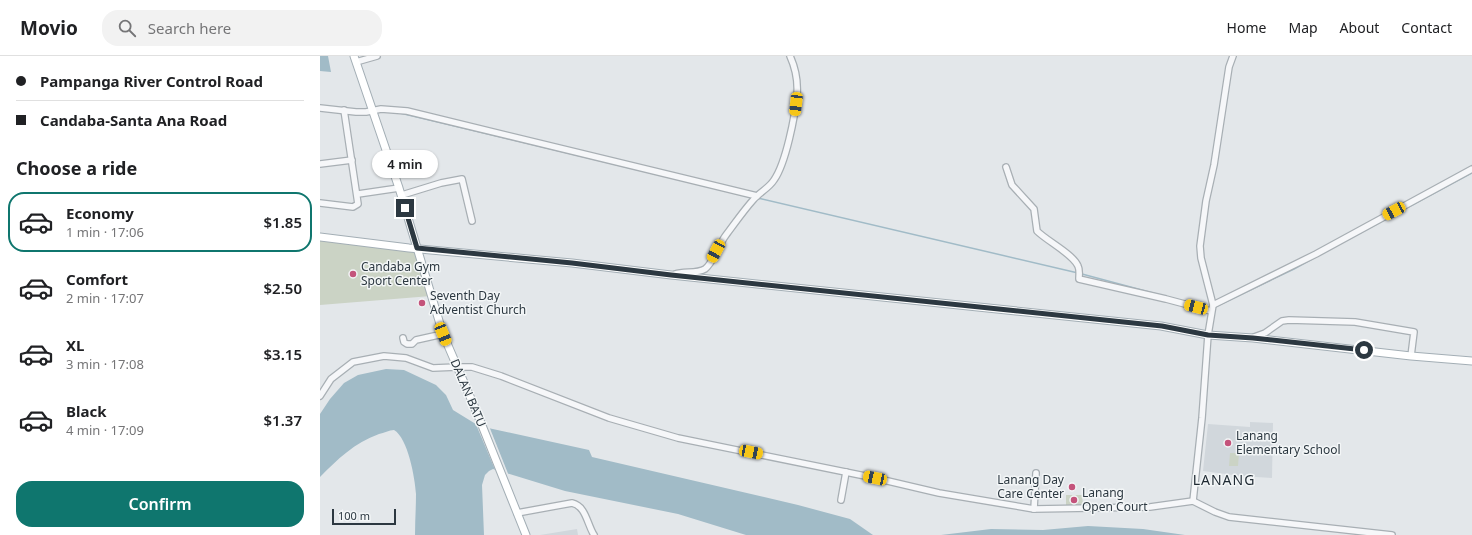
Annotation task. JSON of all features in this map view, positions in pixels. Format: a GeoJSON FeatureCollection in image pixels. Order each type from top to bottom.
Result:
{"type":"FeatureCollection","features":[{"type":"Feature","properties":{"kind":"main road","name":"DALAN BATU"},"geometry":{"type":"LineString","coordinates":[[355,59],[400,191],[443,334],[507,486],[525,534]]}},
{"type":"Feature","properties":{"kind":"main road"},"geometry":{"type":"LineString","coordinates":[[320,237],[1162,326],[1208,335],[1253,338],[1411,356],[1472,361]]}},
{"type":"Feature","properties":{"kind":"street"},"geometry":{"type":"LineString","coordinates":[[355,59],[377,56]]}},
{"type":"Feature","properties":{"kind":"street"},"geometry":{"type":"LineString","coordinates":[[671,275],[698,272],[705,268],[709,264],[722,239],[756,197],[773,181],[783,164],[797,94],[794,64],[790,56]]}},
{"type":"Feature","properties":{"kind":"street"},"geometry":{"type":"LineString","coordinates":[[1193,501],[1202,418],[1208,335],[1212,308],[1201,258],[1200,246],[1206,201],[1215,158],[1229,66],[1233,56]]}},
{"type":"Feature","properties":{"kind":"street"},"geometry":{"type":"LineString","coordinates":[[320,108],[356,112],[381,109],[407,112],[756,197]]}},
{"type":"Feature","properties":{"kind":"street"},"geometry":{"type":"LineString","coordinates":[[320,203],[353,207],[358,204],[358,194],[344,110]]}},
{"type":"Feature","properties":{"kind":"street"},"geometry":{"type":"LineString","coordinates":[[320,164],[352,160]]}},
{"type":"Feature","properties":{"kind":"street"},"geometry":{"type":"LineString","coordinates":[[1006,167],[1012,185],[1034,209],[1037,231],[1078,264],[1078,279],[1212,308],[1316,254],[1472,169]]}},
{"type":"Feature","properties":{"kind":"street"},"geometry":{"type":"LineString","coordinates":[[358,194],[400,191],[462,179],[472,221]]}},
{"type":"Feature","properties":{"kind":"street"},"geometry":{"type":"LineString","coordinates":[[1253,338],[1265,333],[1282,321],[1355,322],[1414,332],[1411,356]]}},
{"type":"Feature","properties":{"kind":"street"},"geometry":{"type":"LineString","coordinates":[[403,338],[404,342],[407,344],[412,344],[416,340],[443,334]]}},
{"type":"Feature","properties":{"kind":"street"},"geometry":{"type":"LineString","coordinates":[[320,396],[331,379],[353,362],[384,356],[406,358],[433,368],[472,367],[501,376],[609,418],[678,438],[846,472],[939,493],[1034,510],[1150,507],[1193,501],[1229,517],[1392,535]]}},
{"type":"Feature","properties":{"kind":"street"},"geometry":{"type":"LineString","coordinates":[[842,500],[846,472]]}},
{"type":"Feature","properties":{"kind":"street"},"geometry":{"type":"LineString","coordinates":[[1034,510],[1036,473]]}},
{"type":"Feature","properties":{"kind":"street"},"geometry":{"type":"LineString","coordinates":[[517,513],[572,502],[582,508],[594,535]]}},
{"type":"Feature","properties":{"kind":"shaded area"},"geometry":{"type":"Polygon","coordinates":[[[320,240],[344,244],[416,249],[431,296],[320,305],[320,240]]]}},
{"type":"Feature","properties":{"kind":"shaded area"},"geometry":{"type":"Polygon","coordinates":[[[1250,422],[1273,423],[1272,478],[1203,471],[1208,424],[1250,427],[1250,422]]]}},
{"type":"Feature","properties":{"kind":"shaded area"},"geometry":{"type":"Polygon","coordinates":[[[1230,453],[1239,453],[1238,466],[1229,466],[1230,453]]]}},
{"type":"Feature","properties":{"kind":"shaded area","name":"Lanang Open Court"},"geometry":{"type":"Polygon","coordinates":[[[1066,495],[1082,495],[1083,505],[1066,505],[1066,495]]]}},
{"type":"Feature","properties":{"kind":"shaded area"},"geometry":{"type":"Polygon","coordinates":[[[577,529],[578,535],[540,535],[577,529]]]}},
{"type":"Feature","properties":{"kind":"water"},"geometry":{"type":"Polygon","coordinates":[[[320,56],[328,56],[331,72],[320,71],[320,56]]]}},
{"type":"Feature","properties":{"kind":"water"},"geometry":{"type":"Polygon","coordinates":[[[386,369],[404,370],[436,385],[446,395],[453,410],[479,426],[589,450],[592,457],[798,505],[850,519],[873,535],[746,535],[678,514],[565,491],[493,469],[485,475],[482,485],[484,535],[415,535],[416,494],[414,478],[407,450],[399,434],[394,430],[379,434],[354,447],[320,477],[320,414],[330,399],[344,383],[358,375],[386,369]]]}},
{"type":"Feature","properties":{"kind":"water"},"geometry":{"type":"Polygon","coordinates":[[[1088,526],[1143,529],[1185,535],[941,535],[991,529],[1043,530],[1088,526]]]}},
{"type":"Feature","properties":{"kind":"pier"},"geometry":{"type":"Polygon","coordinates":[[[475,422],[489,426],[509,476],[496,472],[475,422]]]}},
{"type":"Feature","properties":{"kind":"waterway"},"geometry":{"type":"LineString","coordinates":[[400,113],[655,174]]}},
{"type":"Feature","properties":{"kind":"waterway"},"geometry":{"type":"LineString","coordinates":[[1347,240],[1472,173]]}},
{"type":"Feature","properties":{"kind":"waterway"},"geometry":{"type":"LineString","coordinates":[[758,198],[1078,273]]}},
{"type":"Feature","properties":{"kind":"waterway"},"geometry":{"type":"LineString","coordinates":[[1217,306],[1294,269],[1343,242]]}},
{"type":"Feature","properties":{"kind":"waterway"},"geometry":{"type":"LineString","coordinates":[[1082,274],[1209,308]]}},
{"type":"Feature","properties":{"kind":"place","name":"Candaba Gym Sport Center"},"geometry":{"type":"Point","coordinates":[353,274]}},
{"type":"Feature","properties":{"kind":"place","name":"Seventh Day Adventist Church"},"geometry":{"type":"Point","coordinates":[422,303]}},
{"type":"Feature","properties":{"kind":"place","name":"Lanang Elementary School"},"geometry":{"type":"Point","coordinates":[1228,443]}},
{"type":"Feature","properties":{"kind":"place","name":"Lanang Day Care Center"},"geometry":{"type":"Point","coordinates":[1072,487]}},
{"type":"Feature","properties":{"kind":"place","name":"Lanang Open Court"},"geometry":{"type":"Point","coordinates":[1074,500]}},
{"type":"Feature","properties":{"kind":"district","name":"LANANG"},"geometry":{"type":"Point","coordinates":[1224,480]}},
{"type":"Feature","properties":{"kind":"route"},"geometry":{"type":"LineString","coordinates":[[405,208],[417,248],[1034,312],[1162,326],[1208,335],[1318,344],[1364,350]]}}]}
